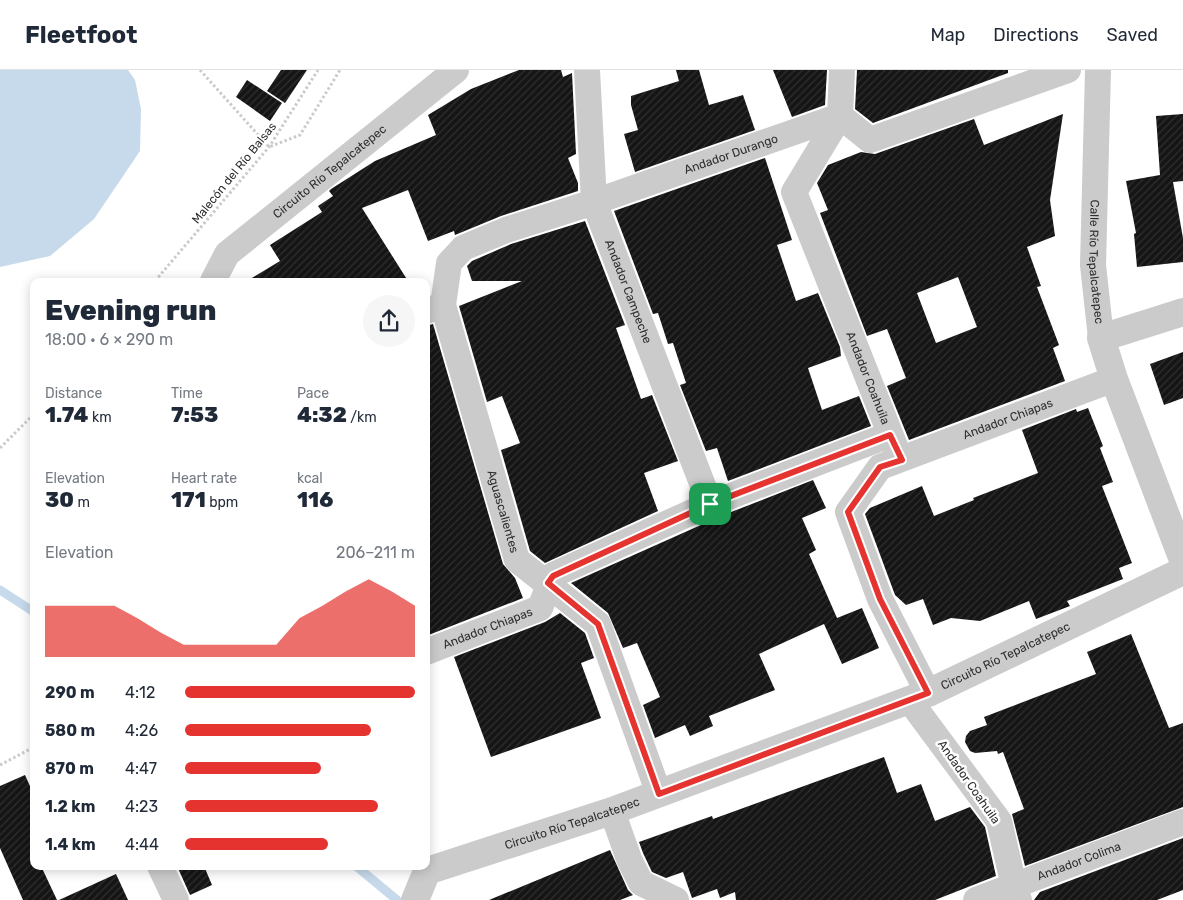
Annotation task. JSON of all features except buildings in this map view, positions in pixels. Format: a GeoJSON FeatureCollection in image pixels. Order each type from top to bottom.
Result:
{"type":"FeatureCollection","features":[{"type":"Feature","properties":{"kind":"street","name":"Circuito Río Tepalcatepec"},"geometry":{"type":"LineString","coordinates":[[215,278],[227,254],[456,70]]}},
{"type":"Feature","properties":{"kind":"street","name":"Andador Campeche"},"geometry":{"type":"LineString","coordinates":[[587,70],[594,202],[710,504]]}},
{"type":"Feature","properties":{"kind":"street","name":"Andador Coahuila"},"geometry":{"type":"LineString","coordinates":[[842,70],[840,116],[794,192],[890,435],[902,460],[880,467],[848,512],[919,697],[999,821],[1016,893]]}},
{"type":"Feature","properties":{"kind":"street"},"geometry":{"type":"LineString","coordinates":[[840,116],[870,140],[1068,70]]}},
{"type":"Feature","properties":{"kind":"street","name":"Calle Río Tepalcatepec"},"geometry":{"type":"LineString","coordinates":[[1098,70],[1093,265],[1101,338],[1114,379],[1183,560]]}},
{"type":"Feature","properties":{"kind":"street","name":"Andador Durango"},"geometry":{"type":"LineString","coordinates":[[435,308],[449,263],[463,248],[506,230],[594,202],[840,116]]}},
{"type":"Feature","properties":{"kind":"street","name":"Aguascalientes"},"geometry":{"type":"LineString","coordinates":[[435,308],[517,560],[598,624],[659,794]]}},
{"type":"Feature","properties":{"kind":"street"},"geometry":{"type":"LineString","coordinates":[[1101,338],[1183,312]]}},
{"type":"Feature","properties":{"kind":"street","name":"Andador Chiapas"},"geometry":{"type":"LineString","coordinates":[[902,460],[1114,379]]}},
{"type":"Feature","properties":{"kind":"street"},"geometry":{"type":"LineString","coordinates":[[548,583],[553,576],[710,504],[890,435]]}},
{"type":"Feature","properties":{"kind":"street","name":"Circuito Río Tepalcatepec"},"geometry":{"type":"LineString","coordinates":[[430,867],[612,811],[919,697],[1183,571]]}},
{"type":"Feature","properties":{"kind":"street","name":"Andador Chiapas"},"geometry":{"type":"LineString","coordinates":[[430,650],[540,608],[548,583]]}},
{"type":"Feature","properties":{"kind":"street"},"geometry":{"type":"LineString","coordinates":[[612,811],[629,859],[640,883],[676,900]]}},
{"type":"Feature","properties":{"kind":"street","name":"Andador Colima"},"geometry":{"type":"LineString","coordinates":[[976,900],[1016,893],[1183,822]]}},
{"type":"Feature","properties":{"kind":"street"},"geometry":{"type":"LineString","coordinates":[[162,870],[176,900]]}},
{"type":"Feature","properties":{"kind":"street","name":"Circuito Río Tepalcatepec"},"geometry":{"type":"LineString","coordinates":[[415,900],[424,870]]}},
{"type":"Feature","properties":{"kind":"path"},"geometry":{"type":"LineString","coordinates":[[200,70],[268,147],[300,135],[340,70]]}},
{"type":"Feature","properties":{"kind":"path","name":"Malecón del Río Balsas"},"geometry":{"type":"LineString","coordinates":[[158,278],[268,147],[318,70]]}},
{"type":"Feature","properties":{"kind":"path"},"geometry":{"type":"LineString","coordinates":[[0,448],[30,418]]}},
{"type":"Feature","properties":{"kind":"path"},"geometry":{"type":"LineString","coordinates":[[0,765],[30,749]]}},
{"type":"Feature","properties":{"kind":"water"},"geometry":{"type":"Polygon","coordinates":[[[0,70],[128,70],[135,80],[141,109],[140,151],[94,219],[50,256],[0,267],[0,70]]]}},
{"type":"Feature","properties":{"kind":"waterway"},"geometry":{"type":"LineString","coordinates":[[0,590],[30,609]]}},
{"type":"Feature","properties":{"kind":"waterway"},"geometry":{"type":"LineString","coordinates":[[361,870],[397,900]]}},
{"type":"Feature","properties":{"kind":"route"},"geometry":{"type":"LineString","coordinates":[[890,435],[902,460],[880,467],[848,512],[880,599],[928,693],[659,794],[598,624],[548,583],[553,576],[710,504],[890,435]]}}]}
